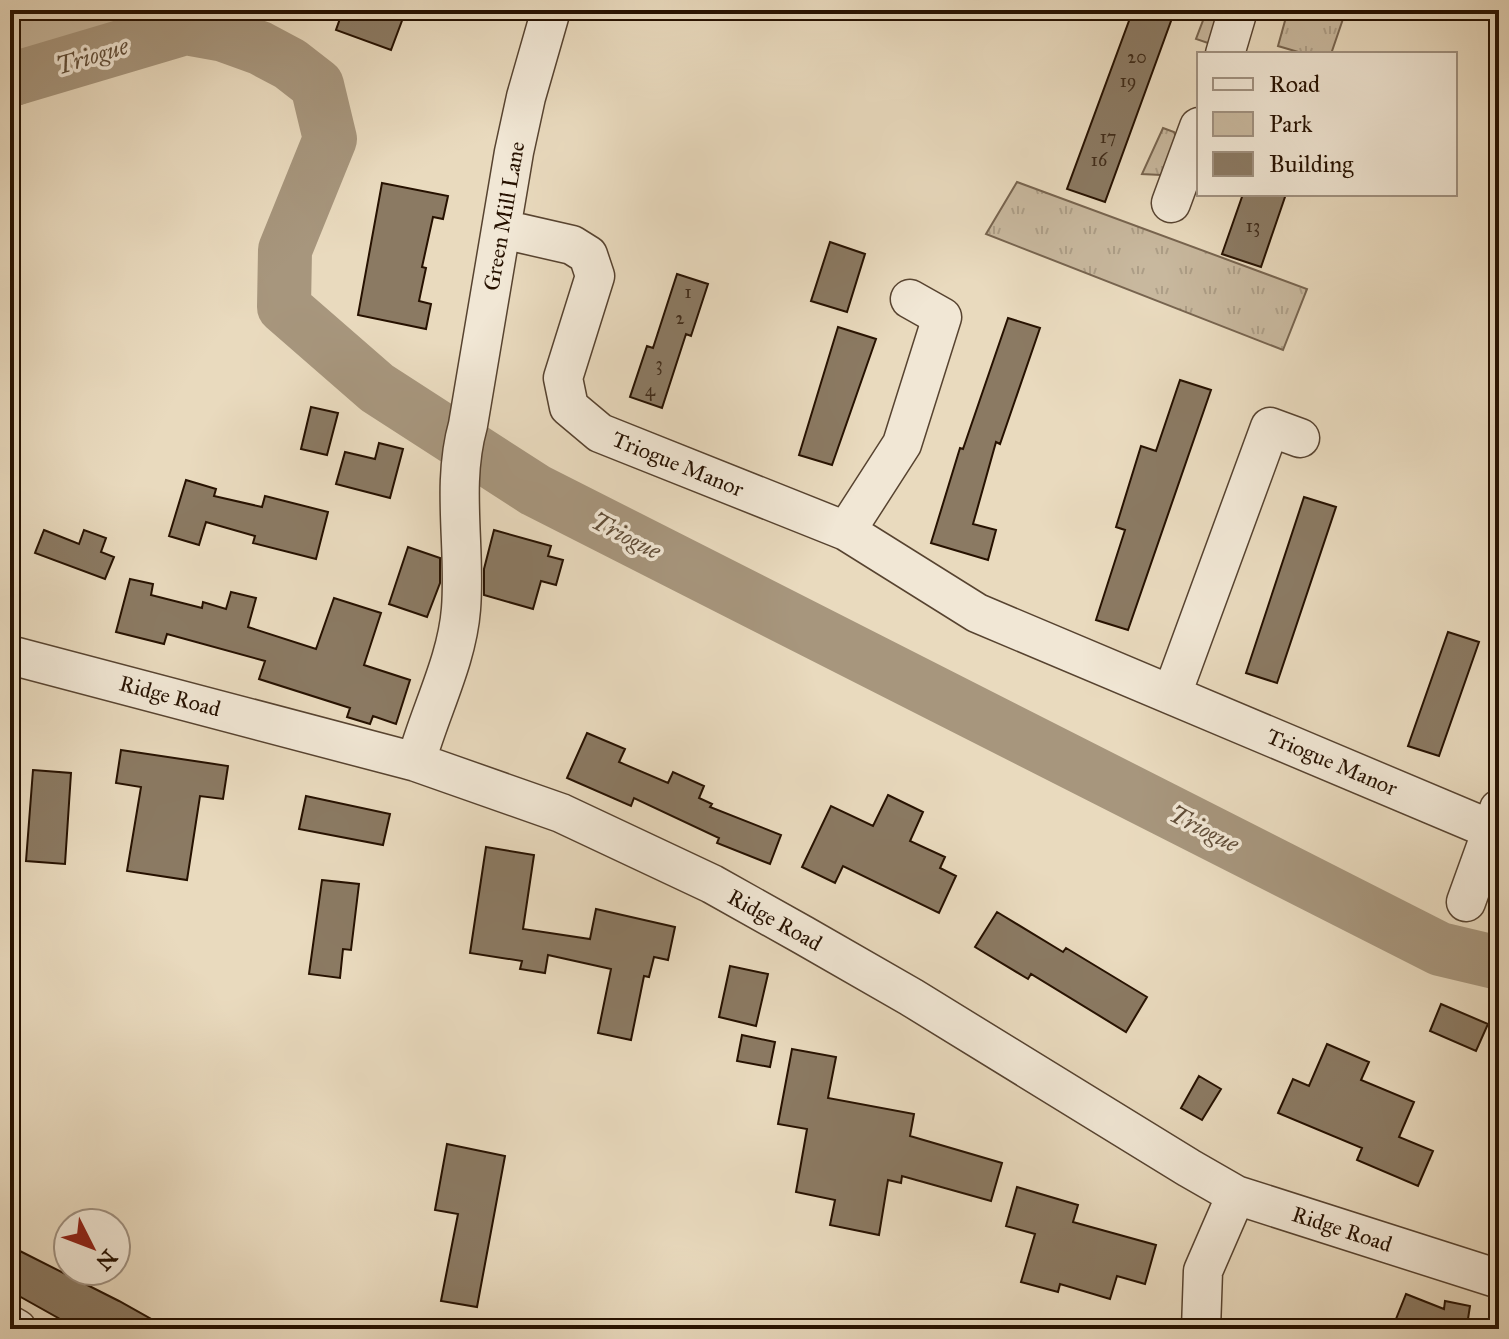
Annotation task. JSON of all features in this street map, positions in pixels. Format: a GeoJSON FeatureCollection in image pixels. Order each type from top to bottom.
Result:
{"type":"FeatureCollection","features":[{"type":"Feature","properties":{"kind":"street","name":"Green Mill Lane"},"geometry":{"type":"LineString","coordinates":[[416,762],[459,626],[462,534],[458,480],[460,452],[468,425],[526,97],[551,10]]}},
{"type":"Feature","properties":{"kind":"street"},"geometry":{"type":"LineString","coordinates":[[1226,52],[1238,10]]}},
{"type":"Feature","properties":{"kind":"street"},"geometry":{"type":"LineString","coordinates":[[1171,203],[1197,132]]}},
{"type":"Feature","properties":{"kind":"street","name":"Triogue Manor"},"geometry":{"type":"LineString","coordinates":[[502,229],[572,245],[588,255],[595,276],[563,378],[569,407],[600,433],[846,531],[977,613],[1172,694],[1496,820],[1466,902]]}},
{"type":"Feature","properties":{"kind":"street"},"geometry":{"type":"LineString","coordinates":[[846,531],[902,444],[942,317],[910,299]]}},
{"type":"Feature","properties":{"kind":"street"},"geometry":{"type":"LineString","coordinates":[[1172,694],[1270,427],[1300,438]]}},
{"type":"Feature","properties":{"kind":"street","name":"Ridge Road"},"geometry":{"type":"LineString","coordinates":[[10,655],[416,762],[561,813],[712,884],[924,1005],[1236,1195],[1499,1279]]}},
{"type":"Feature","properties":{"kind":"street"},"geometry":{"type":"LineString","coordinates":[[1201,1329],[1203,1271],[1236,1195]]}},
{"type":"Feature","properties":{"kind":"street"},"geometry":{"type":"LineString","coordinates":[[10,1325],[17,1329]]}},
{"type":"Feature","properties":{"kind":"green space"},"geometry":{"type":"Polygon","coordinates":[[[10,10],[265,10],[267,19],[225,17],[186,41],[10,108],[10,10]]]}},
{"type":"Feature","properties":{"kind":"green space"},"geometry":{"type":"Polygon","coordinates":[[[1207,10],[1226,10],[1211,44],[1196,39],[1207,10]]]}},
{"type":"Feature","properties":{"kind":"green space"},"geometry":{"type":"Polygon","coordinates":[[[1288,10],[1315,10],[1343,19],[1332,52],[1298,52],[1278,46],[1288,10]]]}},
{"type":"Feature","properties":{"kind":"green space"},"geometry":{"type":"Polygon","coordinates":[[[1163,128],[1174,132],[1178,141],[1161,175],[1142,174],[1163,128]]]}},
{"type":"Feature","properties":{"kind":"green space"},"geometry":{"type":"Polygon","coordinates":[[[1017,182],[1307,289],[1283,350],[986,234],[1017,182]]]}},
{"type":"Feature","properties":{"kind":"building"},"geometry":{"type":"Polygon","coordinates":[[[343,10],[406,10],[391,50],[336,30],[343,10]]]}},
{"type":"Feature","properties":{"kind":"building"},"geometry":{"type":"Polygon","coordinates":[[[1133,10],[1175,10],[1105,202],[1067,189],[1133,10]]]}},
{"type":"Feature","properties":{"kind":"building"},"geometry":{"type":"Polygon","coordinates":[[[382,183],[448,196],[443,219],[433,217],[422,267],[426,268],[419,301],[431,304],[426,329],[358,315],[382,183]]]}},
{"type":"Feature","properties":{"kind":"building"},"geometry":{"type":"Polygon","coordinates":[[[1242,196],[1285,196],[1261,267],[1222,254],[1242,196]]]}},
{"type":"Feature","properties":{"kind":"building"},"geometry":{"type":"Polygon","coordinates":[[[830,242],[865,254],[847,312],[811,301],[830,242]]]}},
{"type":"Feature","properties":{"kind":"building"},"geometry":{"type":"Polygon","coordinates":[[[677,274],[708,284],[691,336],[686,334],[662,408],[630,397],[647,346],[653,348],[677,274]]]}},
{"type":"Feature","properties":{"kind":"building"},"geometry":{"type":"Polygon","coordinates":[[[1008,318],[1040,328],[1000,444],[996,442],[973,524],[996,530],[988,560],[931,543],[960,448],[963,449],[1008,318]]]}},
{"type":"Feature","properties":{"kind":"building"},"geometry":{"type":"Polygon","coordinates":[[[838,327],[876,339],[832,465],[799,455],[838,327]]]}},
{"type":"Feature","properties":{"kind":"building"},"geometry":{"type":"Polygon","coordinates":[[[1180,380],[1211,390],[1128,630],[1096,620],[1125,530],[1116,527],[1141,446],[1156,451],[1180,380]]]}},
{"type":"Feature","properties":{"kind":"building"},"geometry":{"type":"Polygon","coordinates":[[[311,407],[338,413],[327,455],[301,449],[311,407]]]}},
{"type":"Feature","properties":{"kind":"building"},"geometry":{"type":"Polygon","coordinates":[[[379,443],[403,449],[390,498],[336,484],[345,452],[375,459],[379,443]]]}},
{"type":"Feature","properties":{"kind":"building"},"geometry":{"type":"Polygon","coordinates":[[[186,480],[216,489],[214,496],[262,507],[265,496],[328,512],[316,559],[253,543],[255,536],[206,522],[199,545],[169,536],[186,480]]]}},
{"type":"Feature","properties":{"kind":"building"},"geometry":{"type":"Polygon","coordinates":[[[1304,497],[1336,507],[1277,683],[1246,673],[1304,497]]]}},
{"type":"Feature","properties":{"kind":"building"},"geometry":{"type":"Polygon","coordinates":[[[44,530],[79,544],[84,530],[106,538],[101,552],[114,557],[105,579],[35,553],[44,530]]]}},
{"type":"Feature","properties":{"kind":"building"},"geometry":{"type":"Polygon","coordinates":[[[494,530],[551,546],[548,556],[563,560],[556,585],[541,581],[533,609],[484,595],[484,569],[494,530]]]}},
{"type":"Feature","properties":{"kind":"building"},"geometry":{"type":"Polygon","coordinates":[[[408,547],[440,558],[440,583],[427,617],[389,604],[408,547]]]}},
{"type":"Feature","properties":{"kind":"building"},"geometry":{"type":"Polygon","coordinates":[[[130,579],[153,584],[151,595],[202,608],[203,602],[226,609],[231,592],[256,598],[248,627],[316,649],[334,598],[381,613],[364,665],[410,680],[396,724],[373,716],[370,724],[347,717],[350,708],[259,679],[265,661],[167,634],[164,644],[116,632],[130,579]]]}},
{"type":"Feature","properties":{"kind":"building"},"geometry":{"type":"Polygon","coordinates":[[[1448,632],[1479,642],[1439,756],[1408,746],[1448,632]]]}},
{"type":"Feature","properties":{"kind":"building"},"geometry":{"type":"Polygon","coordinates":[[[587,733],[625,749],[619,762],[668,783],[673,772],[704,786],[699,798],[712,804],[710,807],[781,835],[770,864],[717,843],[719,838],[634,798],[631,806],[567,778],[587,733]]]}},
{"type":"Feature","properties":{"kind":"building"},"geometry":{"type":"Polygon","coordinates":[[[121,750],[228,766],[223,799],[200,796],[187,880],[127,871],[141,787],[116,783],[121,750]]]}},
{"type":"Feature","properties":{"kind":"building"},"geometry":{"type":"Polygon","coordinates":[[[33,770],[71,773],[65,864],[26,861],[33,770]]]}},
{"type":"Feature","properties":{"kind":"building"},"geometry":{"type":"Polygon","coordinates":[[[888,795],[923,812],[910,841],[945,857],[940,868],[956,876],[939,913],[843,866],[835,883],[802,867],[831,806],[873,826],[888,795]]]}},
{"type":"Feature","properties":{"kind":"building"},"geometry":{"type":"Polygon","coordinates":[[[306,796],[390,814],[383,845],[299,829],[306,796]]]}},
{"type":"Feature","properties":{"kind":"building"},"geometry":{"type":"Polygon","coordinates":[[[486,847],[534,855],[523,929],[590,939],[596,909],[675,927],[668,960],[654,957],[649,977],[644,976],[631,1040],[598,1033],[611,969],[548,955],[545,973],[520,969],[522,961],[470,953],[486,847]]]}},
{"type":"Feature","properties":{"kind":"building"},"geometry":{"type":"Polygon","coordinates":[[[322,880],[359,884],[351,950],[343,949],[340,978],[309,974],[322,880]]]}},
{"type":"Feature","properties":{"kind":"building"},"geometry":{"type":"Polygon","coordinates":[[[997,912],[1063,952],[1066,948],[1147,997],[1126,1032],[1031,974],[1028,979],[975,947],[997,912]]]}},
{"type":"Feature","properties":{"kind":"building"},"geometry":{"type":"Polygon","coordinates":[[[730,966],[768,974],[756,1026],[719,1017],[730,966]]]}},
{"type":"Feature","properties":{"kind":"building"},"geometry":{"type":"Polygon","coordinates":[[[1441,1004],[1488,1024],[1476,1051],[1430,1031],[1441,1004]]]}},
{"type":"Feature","properties":{"kind":"building"},"geometry":{"type":"Polygon","coordinates":[[[742,1035],[775,1042],[770,1067],[737,1061],[742,1035]]]}},
{"type":"Feature","properties":{"kind":"building"},"geometry":{"type":"Polygon","coordinates":[[[1327,1044],[1369,1062],[1361,1080],[1414,1102],[1399,1137],[1433,1151],[1418,1186],[1357,1160],[1362,1148],[1278,1113],[1293,1079],[1309,1086],[1327,1044]]]}},
{"type":"Feature","properties":{"kind":"building"},"geometry":{"type":"Polygon","coordinates":[[[792,1049],[836,1057],[828,1098],[914,1114],[910,1136],[1002,1163],[991,1201],[902,1176],[901,1183],[888,1180],[879,1235],[830,1225],[835,1200],[796,1192],[807,1129],[778,1124],[792,1049]]]}},
{"type":"Feature","properties":{"kind":"building"},"geometry":{"type":"Polygon","coordinates":[[[1199,1076],[1221,1089],[1202,1120],[1181,1108],[1199,1076]]]}},
{"type":"Feature","properties":{"kind":"building"},"geometry":{"type":"Polygon","coordinates":[[[447,1144],[505,1156],[477,1307],[441,1301],[458,1214],[435,1210],[447,1144]]]}},
{"type":"Feature","properties":{"kind":"building"},"geometry":{"type":"Polygon","coordinates":[[[1017,1187],[1078,1205],[1073,1222],[1156,1245],[1145,1284],[1117,1276],[1110,1299],[1060,1284],[1058,1292],[1021,1282],[1035,1234],[1006,1226],[1017,1187]]]}},
{"type":"Feature","properties":{"kind":"building"},"geometry":{"type":"Polygon","coordinates":[[[10,1246],[52,1267],[52,1287],[91,1287],[169,1329],[78,1329],[10,1291],[10,1246]]]}},
{"type":"Feature","properties":{"kind":"building"},"geometry":{"type":"Polygon","coordinates":[[[1406,1294],[1444,1309],[1445,1301],[1470,1306],[1468,1319],[1491,1329],[1392,1329],[1406,1294]]]}},
{"type":"Feature","properties":{"kind":"waterway","name":"Triogue"},"geometry":{"type":"LineString","coordinates":[[10,80],[185,28],[224,35],[260,48],[290,64],[317,85],[330,139],[285,250],[284,307],[377,388],[535,490],[1440,949],[1499,963]]}}]}
